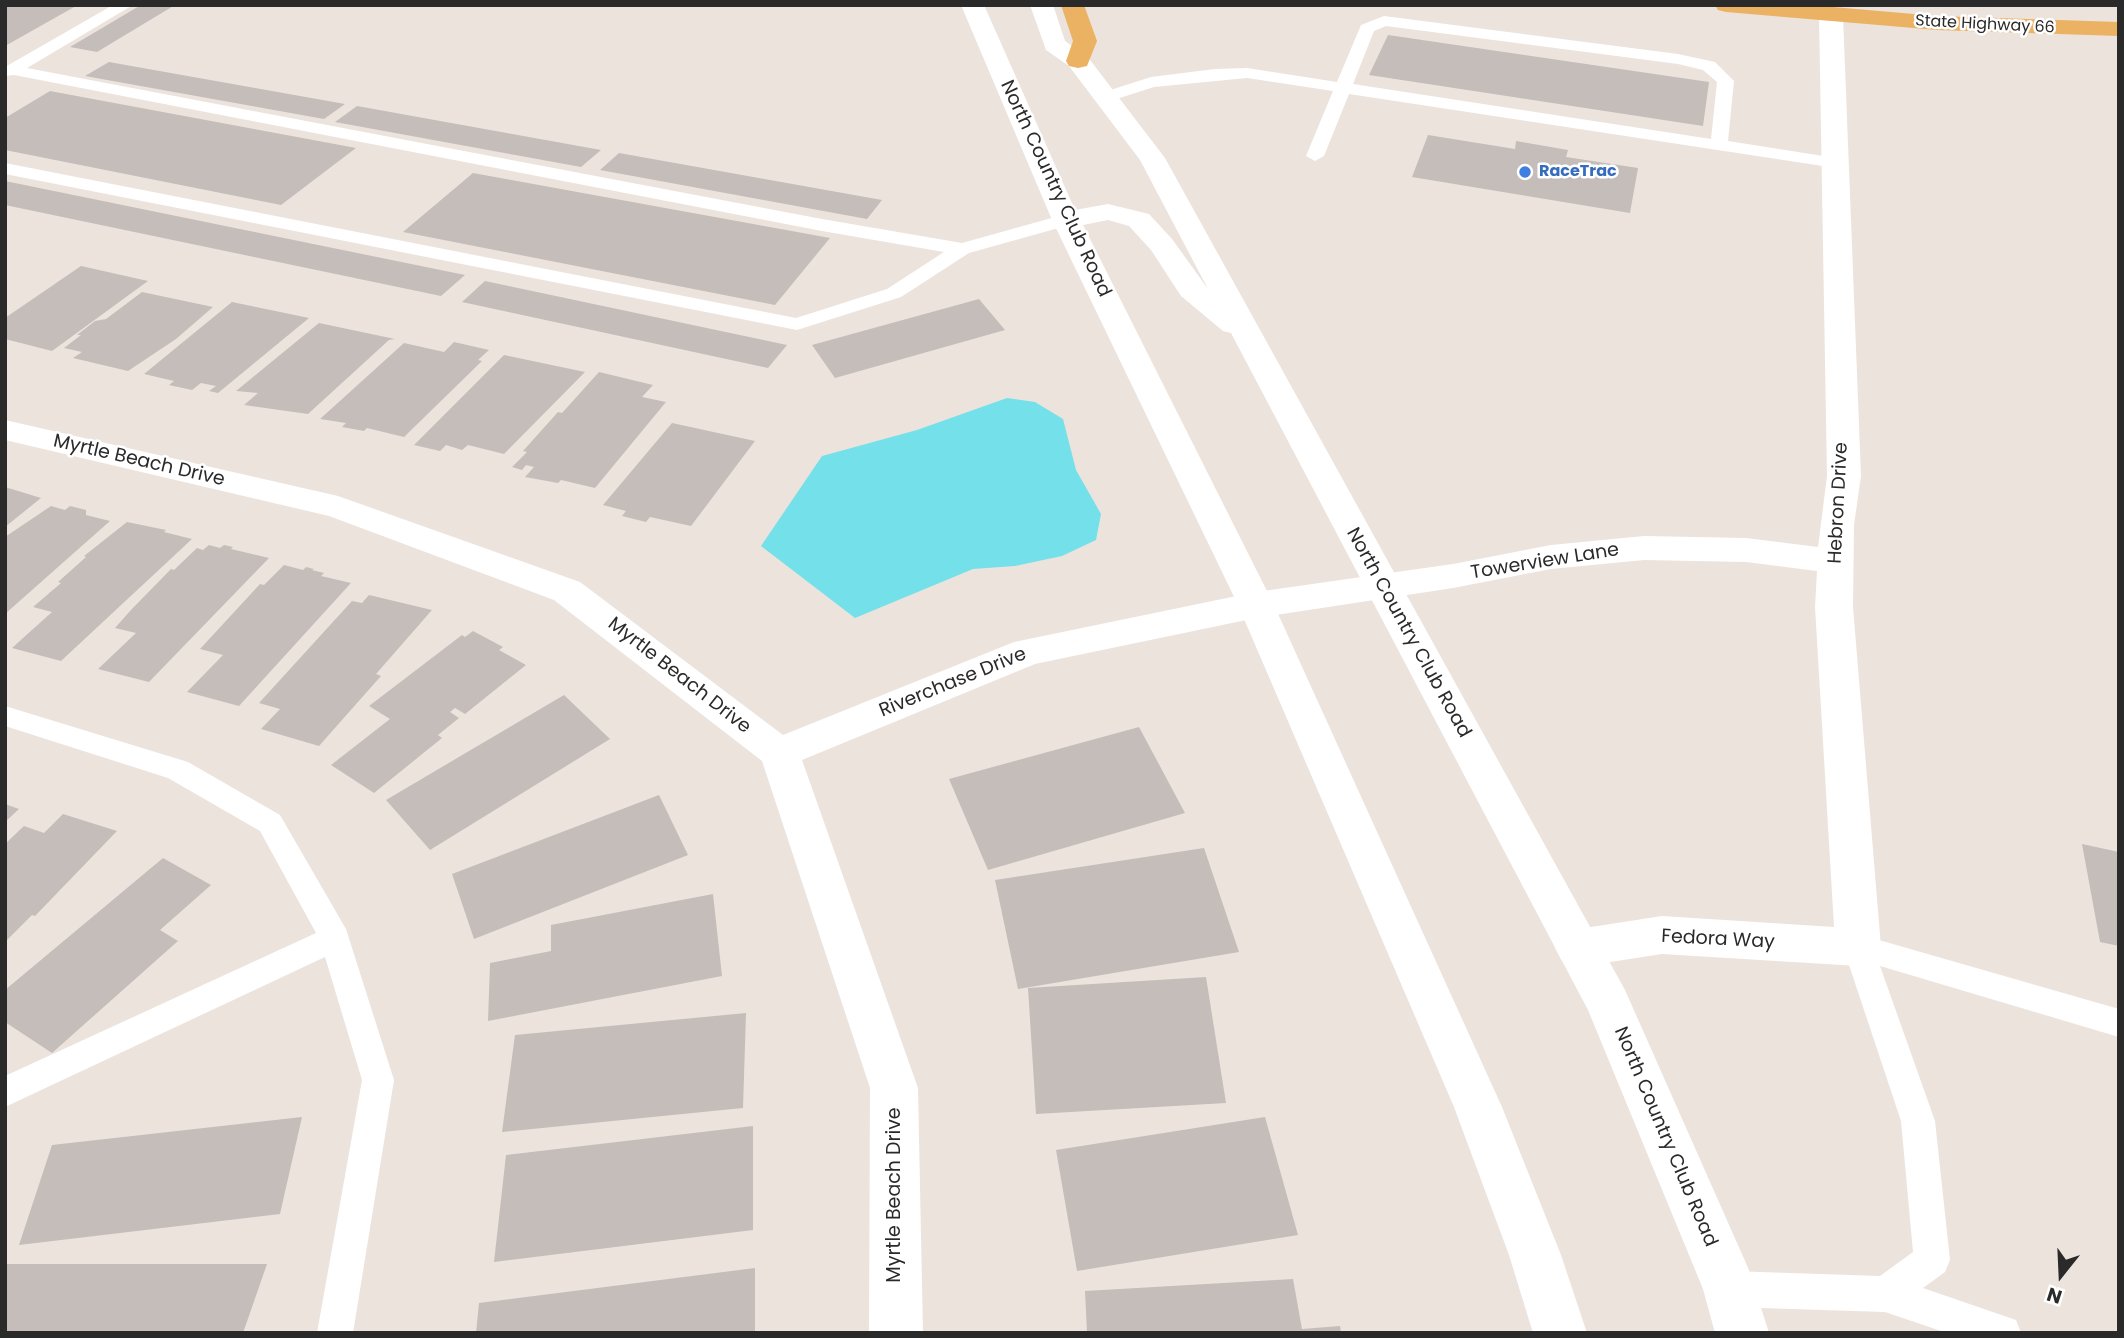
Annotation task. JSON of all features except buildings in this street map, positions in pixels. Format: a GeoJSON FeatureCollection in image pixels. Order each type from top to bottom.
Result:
{"type":"FeatureCollection","features":[{"type":"Feature","properties":{"kind":"main road"},"geometry":{"type":"LineString","coordinates":[[1072,5],[1085,41],[1078,61]]}},
{"type":"Feature","properties":{"kind":"main road","name":"State Highway 66"},"geometry":{"type":"LineString","coordinates":[[1726,5],[1831,16],[1951,24],[2119,29]]}},
{"type":"Feature","properties":{"kind":"main road"},"geometry":{"type":"LineString","coordinates":[[1831,16],[1833,13],[1868,7],[2036,5]]}},
{"type":"Feature","properties":{"kind":"street","name":"North Country Club Road"},"geometry":{"type":"LineString","coordinates":[[972,5],[1066,219],[1256,604],[1478,1107],[1535,1255],[1560,1333]]}},
{"type":"Feature","properties":{"kind":"street","name":"North Country Club Road"},"geometry":{"type":"LineString","coordinates":[[1041,5],[1054,45],[1078,61],[1152,158],[1608,1004],[1730,1290],[1742,1333]]}},
{"type":"Feature","properties":{"kind":"street","name":"Hebron Drive"},"geometry":{"type":"LineString","coordinates":[[1831,16],[1844,476],[1836,525],[1834,607],[1858,947]]}},
{"type":"Feature","properties":{"kind":"street"},"geometry":{"type":"LineString","coordinates":[[1066,219],[1108,212],[1139,220],[1162,246],[1191,290],[1247,335]]}},
{"type":"Feature","properties":{"kind":"street","name":"Myrtle Beach Drive"},"geometry":{"type":"LineString","coordinates":[[5,430],[338,507],[568,591],[779,753],[894,1088],[896,1333]]}},
{"type":"Feature","properties":{"kind":"street","name":"Towerview Lane"},"geometry":{"type":"LineString","coordinates":[[1256,604],[1452,576],[1551,557],[1644,548],[1746,550],[1835,561]]}},
{"type":"Feature","properties":{"kind":"street","name":"Riverchase Drive"},"geometry":{"type":"LineString","coordinates":[[779,753],[1027,652],[1256,604]]}},
{"type":"Feature","properties":{"kind":"street","name":"Fedora Way"},"geometry":{"type":"LineString","coordinates":[[1578,948],[1662,935],[1858,947]]}},
{"type":"Feature","properties":{"kind":"lane"},"geometry":{"type":"LineString","coordinates":[[9,72],[125,5]]}},
{"type":"Feature","properties":{"kind":"lane"},"geometry":{"type":"LineString","coordinates":[[1315,156],[1367,28],[1373,24],[1397,21],[1444,36],[1605,58],[1665,57],[1709,66],[1726,81],[1719,145]]}},
{"type":"Feature","properties":{"kind":"lane"},"geometry":{"type":"LineString","coordinates":[[1661,75],[1665,57]]}},
{"type":"Feature","properties":{"kind":"lane"},"geometry":{"type":"LineString","coordinates":[[9,72],[962,249]]}},
{"type":"Feature","properties":{"kind":"lane"},"geometry":{"type":"LineString","coordinates":[[1104,98],[1152,82],[1247,73],[1342,85],[1422,90],[1654,126],[1719,145],[1836,163]]}},
{"type":"Feature","properties":{"kind":"lane"},"geometry":{"type":"LineString","coordinates":[[5,168],[797,324],[894,293],[962,249],[1066,219]]}},
{"type":"Feature","properties":{"kind":"lane"},"geometry":{"type":"LineString","coordinates":[[5,716],[178,770],[270,823],[335,938],[378,1080],[335,1333]]}},
{"type":"Feature","properties":{"kind":"lane"},"geometry":{"type":"LineString","coordinates":[[5,1092],[335,938]]}},
{"type":"Feature","properties":{"kind":"lane"},"geometry":{"type":"LineString","coordinates":[[1858,947],[2119,1023]]}},
{"type":"Feature","properties":{"kind":"lane"},"geometry":{"type":"LineString","coordinates":[[1858,947],[1918,1121],[1932,1260],[1885,1294]]}},
{"type":"Feature","properties":{"kind":"lane"},"geometry":{"type":"LineString","coordinates":[[1730,1290],[1885,1294],[2003,1333]]}},
{"type":"Feature","properties":{"kind":"water"},"geometry":{"type":"Polygon","coordinates":[[[1007,398],[1035,402],[1063,419],[1076,470],[1101,514],[1096,540],[1062,556],[1015,566],[973,569],[855,618],[761,546],[822,456],[917,430],[1007,398]]]}},
{"type":"Feature","properties":{"kind":"place","name":"RaceTrac"},"geometry":{"type":"Point","coordinates":[1525,172]}}]}
